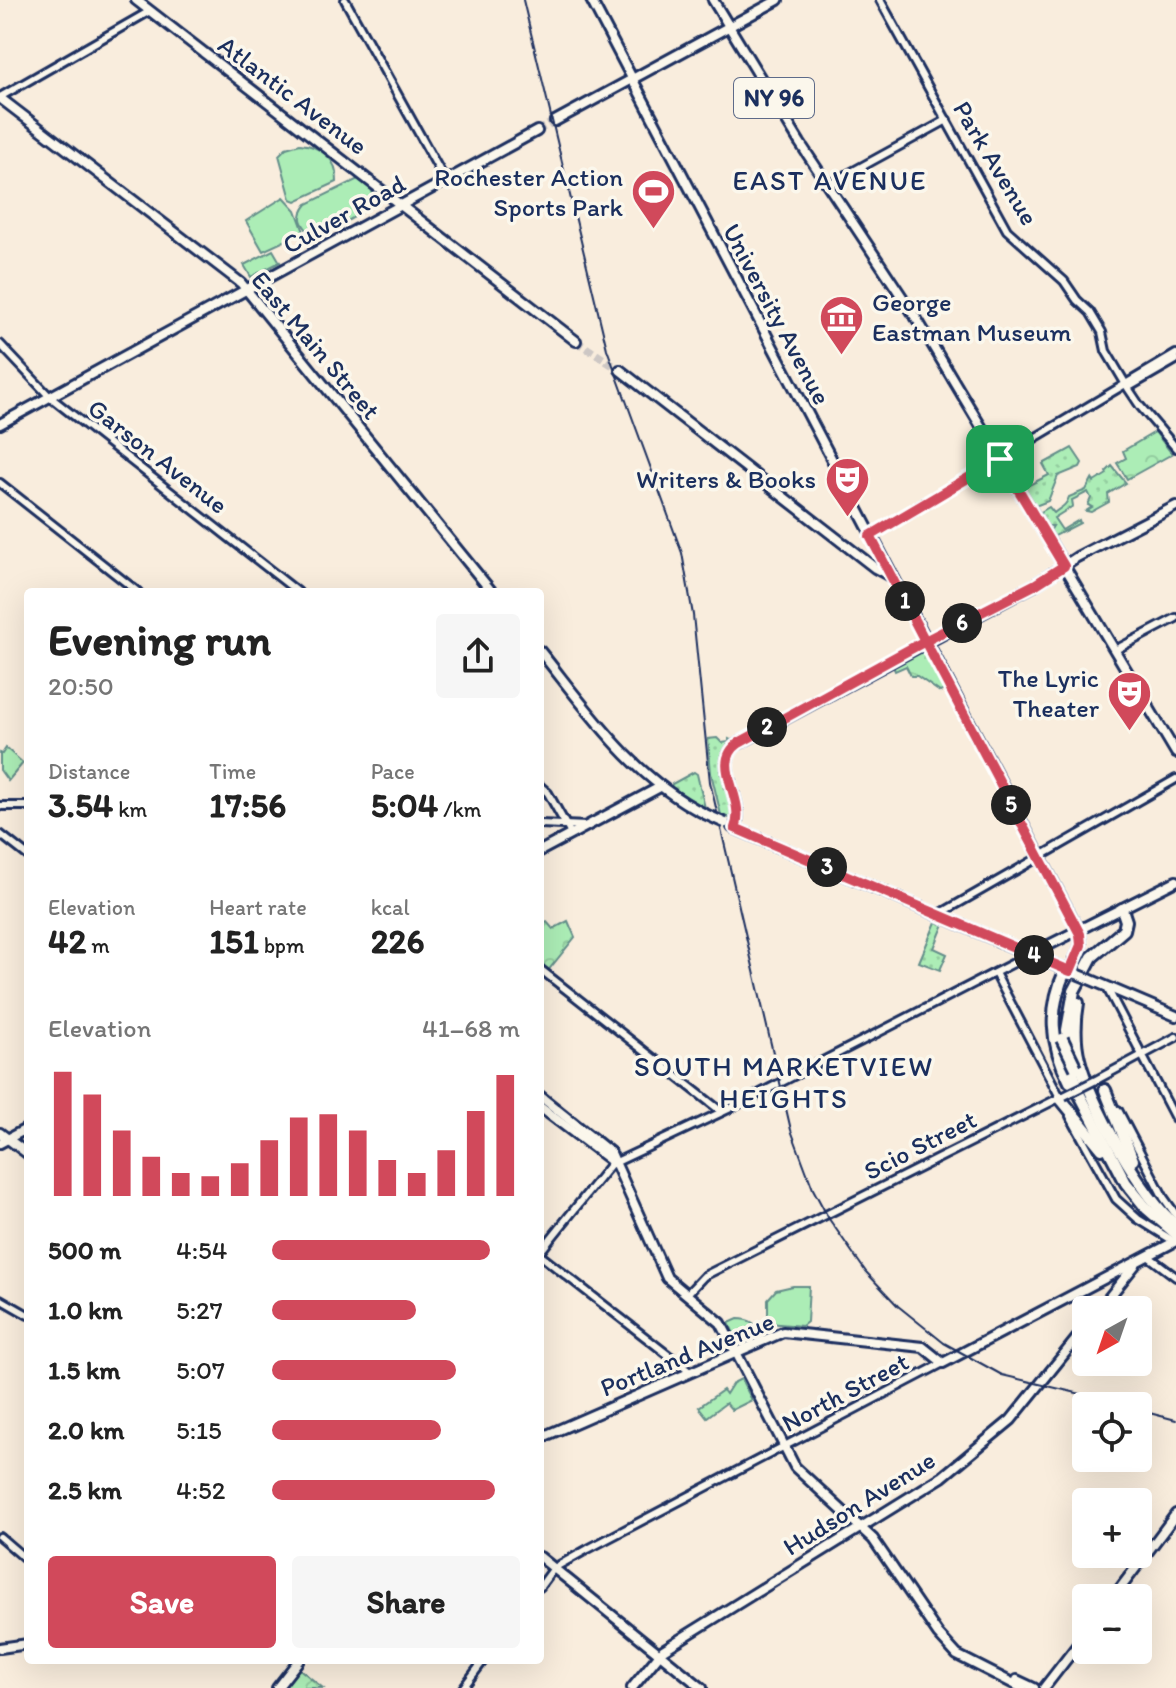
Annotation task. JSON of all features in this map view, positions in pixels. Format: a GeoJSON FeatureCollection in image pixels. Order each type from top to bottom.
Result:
{"type":"FeatureCollection","features":[{"type":"Feature","properties":{"kind":"highway"},"geometry":{"type":"LineString","coordinates":[[1106,1120],[1079,1060],[1076,1016],[1081,990],[1092,965],[1129,933],[1132,920],[1124,908]]}},
{"type":"Feature","properties":{"kind":"highway"},"geometry":{"type":"LineString","coordinates":[[1124,908],[1125,928],[1119,936],[1098,950],[1074,991],[1068,1024],[1068,1052],[1080,1095],[1126,1183]]}},
{"type":"Feature","properties":{"kind":"highway"},"geometry":{"type":"LineString","coordinates":[[1071,971],[1058,987],[1054,1007],[1055,1043],[1065,1072],[1103,1139]]}},
{"type":"Feature","properties":{"kind":"highway"},"geometry":{"type":"LineString","coordinates":[[1071,971],[1059,1003],[1058,1020],[1062,1039],[1142,1187],[1176,1225]]}},
{"type":"Feature","properties":{"kind":"highway"},"geometry":{"type":"LineString","coordinates":[[1105,1090],[1143,1183],[1163,1214]]}},
{"type":"Feature","properties":{"kind":"highway"},"geometry":{"type":"LineString","coordinates":[[1062,1097],[1126,1183],[1176,1240]]}},
{"type":"Feature","properties":{"kind":"main road","name":"Atlantic Avenue"},"geometry":{"type":"LineString","coordinates":[[136,0],[576,341]]}},
{"type":"Feature","properties":{"kind":"main road","name":"University Avenue"},"geometry":{"type":"LineString","coordinates":[[591,0],[1077,932]]}},
{"type":"Feature","properties":{"kind":"main road","name":"NY 96"},"geometry":{"type":"LineString","coordinates":[[713,0],[828,185],[918,321],[1176,753]]}},
{"type":"Feature","properties":{"kind":"main road"},"geometry":{"type":"LineString","coordinates":[[555,121],[778,0]]}},
{"type":"Feature","properties":{"kind":"main road","name":"East Main Street"},"geometry":{"type":"LineString","coordinates":[[0,98],[247,290],[489,588]]}},
{"type":"Feature","properties":{"kind":"main road","name":"Culver Road"},"geometry":{"type":"LineString","coordinates":[[0,424],[537,131]]}},
{"type":"Feature","properties":{"kind":"main road"},"geometry":{"type":"LineString","coordinates":[[620,370],[872,566],[892,578]]}},
{"type":"Feature","properties":{"kind":"main road"},"geometry":{"type":"LineString","coordinates":[[735,828],[739,814],[727,766],[728,754],[739,743],[1176,506]]}},
{"type":"Feature","properties":{"kind":"main road"},"geometry":{"type":"LineString","coordinates":[[544,656],[618,747],[660,787],[705,814],[1176,1016]]}},
{"type":"Feature","properties":{"kind":"main road"},"geometry":{"type":"LineString","coordinates":[[544,849],[660,787]]}},
{"type":"Feature","properties":{"kind":"main road"},"geometry":{"type":"LineString","coordinates":[[1031,954],[1176,881]]}},
{"type":"Feature","properties":{"kind":"main road"},"geometry":{"type":"LineString","coordinates":[[1071,971],[1081,945],[1077,932]]}},
{"type":"Feature","properties":{"kind":"main road"},"geometry":{"type":"LineString","coordinates":[[544,1099],[612,1156],[667,1278],[718,1319],[796,1469],[876,1543],[938,1634],[952,1649],[967,1663],[1022,1688]]}},
{"type":"Feature","properties":{"kind":"main road"},"geometry":{"type":"LineString","coordinates":[[544,1110],[614,1163]]}},
{"type":"Feature","properties":{"kind":"main road"},"geometry":{"type":"LineString","coordinates":[[4,1141],[24,1130]]}},
{"type":"Feature","properties":{"kind":"main road"},"geometry":{"type":"LineString","coordinates":[[0,1133],[4,1141],[24,1152]]}},
{"type":"Feature","properties":{"kind":"main road","name":"North Street"},"geometry":{"type":"LineString","coordinates":[[943,1363],[1176,1240]]}},
{"type":"Feature","properties":{"kind":"main road"},"geometry":{"type":"LineString","coordinates":[[1110,1296],[1137,1261]]}},
{"type":"Feature","properties":{"kind":"main road"},"geometry":{"type":"LineString","coordinates":[[1117,1272],[1122,1274],[1123,1280]]}},
{"type":"Feature","properties":{"kind":"main road","name":"Portland Avenue"},"geometry":{"type":"LineString","coordinates":[[544,1436],[783,1332],[923,1347],[943,1363]]}},
{"type":"Feature","properties":{"kind":"main road","name":"Hudson Avenue"},"geometry":{"type":"LineString","coordinates":[[632,1688],[659,1654],[942,1477],[1000,1432],[1072,1344]]}},
{"type":"Feature","properties":{"kind":"main road"},"geometry":{"type":"LineString","coordinates":[[1123,1584],[1176,1514]]}},
{"type":"Feature","properties":{"kind":"main road"},"geometry":{"type":"LineString","coordinates":[[544,1560],[702,1688]]}},
{"type":"Feature","properties":{"kind":"main road"},"geometry":{"type":"LineString","coordinates":[[0,1648],[24,1645]]}},
{"type":"Feature","properties":{"kind":"main road"},"geometry":{"type":"LineString","coordinates":[[952,1649],[1034,1688]]}},
{"type":"Feature","properties":{"kind":"main road"},"geometry":{"type":"LineString","coordinates":[[1044,1688],[1072,1652]]}},
{"type":"Feature","properties":{"kind":"main road"},"geometry":{"type":"LineString","coordinates":[[277,1688],[296,1664]]}},
{"type":"Feature","properties":{"kind":"street"},"geometry":{"type":"LineString","coordinates":[[345,0],[446,182]]}},
{"type":"Feature","properties":{"kind":"street","name":"Park Avenue"},"geometry":{"type":"LineString","coordinates":[[880,0],[1007,230],[1062,280],[1090,312],[1103,334],[1106,351],[1126,384],[1140,406],[1176,448]]}},
{"type":"Feature","properties":{"kind":"street"},"geometry":{"type":"LineString","coordinates":[[0,98],[150,11]]}},
{"type":"Feature","properties":{"kind":"street"},"geometry":{"type":"LineString","coordinates":[[828,185],[947,120]]}},
{"type":"Feature","properties":{"kind":"street","name":"Garson Avenue"},"geometry":{"type":"LineString","coordinates":[[0,344],[50,397],[293,588]]}},
{"type":"Feature","properties":{"kind":"street"},"geometry":{"type":"LineString","coordinates":[[870,536],[1176,357]]}},
{"type":"Feature","properties":{"kind":"street"},"geometry":{"type":"LineString","coordinates":[[0,483],[133,588]]}},
{"type":"Feature","properties":{"kind":"street"},"geometry":{"type":"LineString","coordinates":[[1115,650],[1176,618]]}},
{"type":"Feature","properties":{"kind":"street"},"geometry":{"type":"LineString","coordinates":[[938,915],[1176,779]]}},
{"type":"Feature","properties":{"kind":"street"},"geometry":{"type":"LineString","coordinates":[[544,790],[571,834]]}},
{"type":"Feature","properties":{"kind":"street"},"geometry":{"type":"LineString","coordinates":[[0,806],[24,806]]}},
{"type":"Feature","properties":{"kind":"street"},"geometry":{"type":"LineString","coordinates":[[544,824],[587,826]]}},
{"type":"Feature","properties":{"kind":"street"},"geometry":{"type":"LineString","coordinates":[[0,834],[24,853]]}},
{"type":"Feature","properties":{"kind":"street"},"geometry":{"type":"LineString","coordinates":[[544,1249],[604,1170],[614,1163],[722,1112],[1031,954]]}},
{"type":"Feature","properties":{"kind":"street"},"geometry":{"type":"LineString","coordinates":[[544,972],[722,1112]]}},
{"type":"Feature","properties":{"kind":"street"},"geometry":{"type":"LineString","coordinates":[[995,973],[1107,1186],[1127,1211],[1176,1240]]}},
{"type":"Feature","properties":{"kind":"street"},"geometry":{"type":"LineString","coordinates":[[1106,986],[1176,1120]]}},
{"type":"Feature","properties":{"kind":"street","name":"Scio Street"},"geometry":{"type":"LineString","coordinates":[[687,1294],[704,1276],[1143,1057],[1176,1037]]}},
{"type":"Feature","properties":{"kind":"street"},"geometry":{"type":"LineString","coordinates":[[1099,1079],[1176,1215]]}},
{"type":"Feature","properties":{"kind":"street"},"geometry":{"type":"LineString","coordinates":[[1148,1256],[1176,1277]]}},
{"type":"Feature","properties":{"kind":"street"},"geometry":{"type":"LineString","coordinates":[[544,1257],[690,1372]]}},
{"type":"Feature","properties":{"kind":"street"},"geometry":{"type":"LineString","coordinates":[[0,1299],[24,1313]]}},
{"type":"Feature","properties":{"kind":"street","name":"North Street"},"geometry":{"type":"LineString","coordinates":[[544,1582],[554,1568],[943,1363]]}},
{"type":"Feature","properties":{"kind":"street"},"geometry":{"type":"LineString","coordinates":[[0,1537],[24,1558]]}},
{"type":"Feature","properties":{"kind":"street"},"geometry":{"type":"LineString","coordinates":[[463,1688],[481,1664]]}},
{"type":"Feature","properties":{"kind":"green space"},"geometry":{"type":"Polygon","coordinates":[[[300,144],[327,155],[335,167],[337,182],[296,201],[291,199],[279,155],[286,148],[300,144]]]}},
{"type":"Feature","properties":{"kind":"green space"},"geometry":{"type":"Polygon","coordinates":[[[358,179],[371,186],[374,202],[371,207],[315,240],[301,219],[307,204],[358,179]]]}},
{"type":"Feature","properties":{"kind":"green space"},"geometry":{"type":"Polygon","coordinates":[[[284,197],[296,210],[304,232],[263,251],[246,221],[284,197]]]}},
{"type":"Feature","properties":{"kind":"green space"},"geometry":{"type":"Polygon","coordinates":[[[273,250],[280,262],[251,277],[244,265],[273,250]]]}},
{"type":"Feature","properties":{"kind":"green space"},"geometry":{"type":"Polygon","coordinates":[[[1155,432],[1172,454],[1127,479],[1117,463],[1126,458],[1123,451],[1155,432]]]}},
{"type":"Feature","properties":{"kind":"green space"},"geometry":{"type":"Polygon","coordinates":[[[1072,448],[1082,463],[1080,467],[1058,476],[1048,501],[1035,506],[1023,488],[1049,475],[1043,464],[1072,448]]]}},
{"type":"Feature","properties":{"kind":"green space"},"geometry":{"type":"Polygon","coordinates":[[[1112,466],[1126,483],[1108,494],[1109,502],[1091,512],[1086,511],[1092,507],[1088,505],[1091,498],[1088,492],[1072,500],[1073,506],[1054,518],[1062,530],[1079,520],[1080,523],[1053,537],[1050,531],[1053,526],[1046,526],[1039,513],[1049,507],[1054,513],[1069,497],[1086,490],[1092,479],[1094,482],[1107,474],[1112,466]]]}},
{"type":"Feature","properties":{"kind":"green space"},"geometry":{"type":"Polygon","coordinates":[[[921,648],[926,649],[947,688],[940,692],[917,676],[911,676],[906,666],[895,671],[892,664],[921,648]]]}},
{"type":"Feature","properties":{"kind":"green space"},"geometry":{"type":"Polygon","coordinates":[[[717,738],[722,743],[729,742],[729,739],[733,741],[724,768],[733,806],[732,819],[721,815],[711,773],[708,739],[717,738]]]}},
{"type":"Feature","properties":{"kind":"green space"},"geometry":{"type":"Polygon","coordinates":[[[6,748],[23,763],[8,781],[0,770],[0,753],[6,748]]]}},
{"type":"Feature","properties":{"kind":"green space"},"geometry":{"type":"Polygon","coordinates":[[[694,772],[697,774],[705,808],[671,787],[694,772]]]}},
{"type":"Feature","properties":{"kind":"green space"},"geometry":{"type":"Polygon","coordinates":[[[568,921],[575,937],[547,972],[544,970],[544,924],[547,922],[553,929],[568,921]]]}},
{"type":"Feature","properties":{"kind":"green space"},"geometry":{"type":"Polygon","coordinates":[[[936,922],[944,924],[934,948],[947,954],[940,970],[919,962],[936,922]]]}},
{"type":"Feature","properties":{"kind":"green space"},"geometry":{"type":"Polygon","coordinates":[[[809,1286],[807,1322],[802,1326],[768,1323],[768,1299],[776,1290],[809,1286]]]}},
{"type":"Feature","properties":{"kind":"green space"},"geometry":{"type":"Polygon","coordinates":[[[738,1319],[753,1323],[762,1335],[743,1345],[738,1343],[729,1323],[738,1319]]]}},
{"type":"Feature","properties":{"kind":"green space"},"geometry":{"type":"Polygon","coordinates":[[[741,1379],[752,1400],[732,1410],[726,1403],[707,1417],[699,1407],[723,1390],[726,1394],[733,1383],[741,1379]]]}},
{"type":"Feature","properties":{"kind":"green space"},"geometry":{"type":"Polygon","coordinates":[[[297,1667],[323,1688],[281,1688],[297,1667]]]}},
{"type":"Feature","properties":{"kind":"tunnel"},"geometry":{"type":"LineString","coordinates":[[537,131],[555,121]]}},
{"type":"Feature","properties":{"kind":"tunnel"},"geometry":{"type":"LineString","coordinates":[[576,341],[620,370]]}},
{"type":"Feature","properties":{"kind":"railway"},"geometry":{"type":"LineString","coordinates":[[523,0],[607,349],[682,553],[693,615],[710,782],[791,1130],[813,1189],[829,1219],[866,1272],[898,1306],[944,1343],[1002,1375],[1073,1392]]}},
{"type":"Feature","properties":{"kind":"railway"},"geometry":{"type":"LineString","coordinates":[[1152,1414],[1176,1420]]}},
{"type":"Feature","properties":{"kind":"place","name":"Rochester Action Sports Park"},"geometry":{"type":"Point","coordinates":[654,231]}},
{"type":"Feature","properties":{"kind":"place","name":"George Eastman Museum"},"geometry":{"type":"Point","coordinates":[841,356]}},
{"type":"Feature","properties":{"kind":"place","name":"Writers & Books"},"geometry":{"type":"Point","coordinates":[847,518]}},
{"type":"Feature","properties":{"kind":"place","name":"The Lyric Theater"},"geometry":{"type":"Point","coordinates":[1130,732]}},
{"type":"Feature","properties":{"kind":"district","name":"EAST AVENUE"},"geometry":{"type":"Point","coordinates":[830,180]}},
{"type":"Feature","properties":{"kind":"district","name":"SOUTH MARKETVIEW HEIGHTS"},"geometry":{"type":"Point","coordinates":[784,1082]}},
{"type":"Feature","properties":{"kind":"route"},"geometry":{"type":"LineString","coordinates":[[1000,459],[870,536],[925,641],[739,743],[729,751],[726,764],[738,805],[735,828],[1070,971],[1081,945],[1080,934],[925,641],[1036,584],[1064,566],[1000,459]]}}]}
